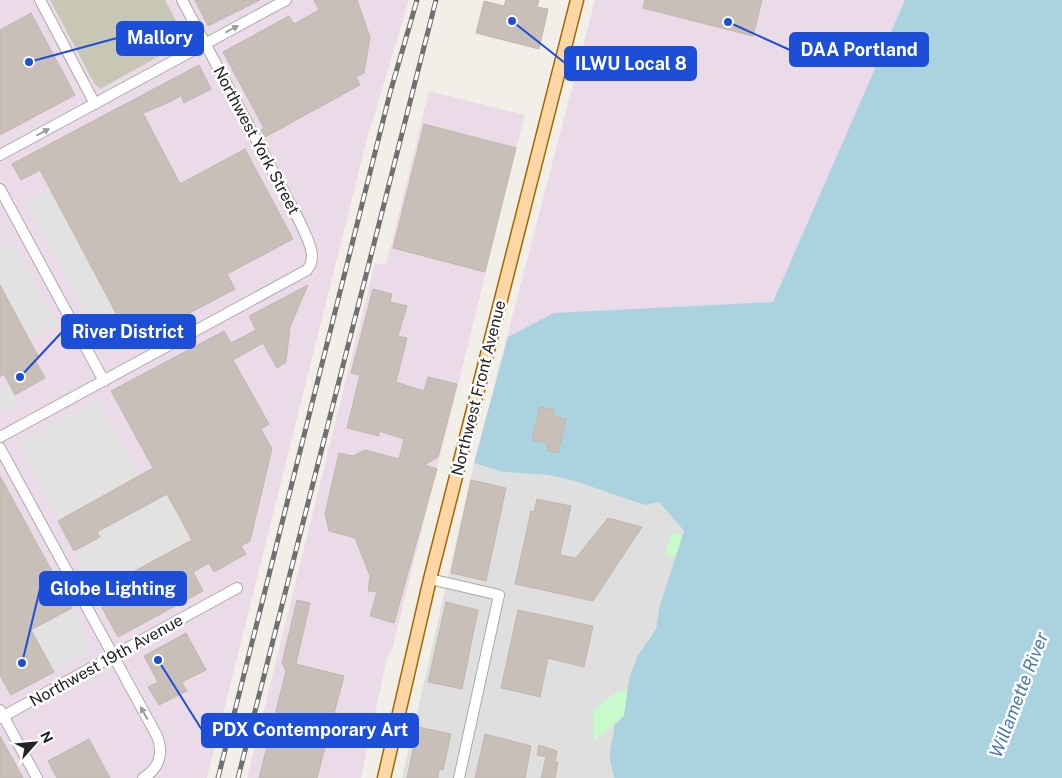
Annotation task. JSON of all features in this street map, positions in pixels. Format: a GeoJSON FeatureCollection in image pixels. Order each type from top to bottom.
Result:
{"type":"FeatureCollection","features":[{"type":"Feature","properties":{"kind":"main road","name":"Northwest Front Avenue"},"geometry":{"type":"LineString","coordinates":[[384,778],[430,579],[578,0]]}},
{"type":"Feature","properties":{"kind":"street"},"geometry":{"type":"LineString","coordinates":[[40,0],[95,104]]}},
{"type":"Feature","properties":{"kind":"street","name":"Northwest York Street"},"geometry":{"type":"LineString","coordinates":[[104,381],[307,270],[313,256],[300,222],[182,0]]}},
{"type":"Feature","properties":{"kind":"street"},"geometry":{"type":"LineString","coordinates":[[0,155],[286,0]]}},
{"type":"Feature","properties":{"kind":"street"},"geometry":{"type":"LineString","coordinates":[[0,189],[104,381],[0,437]]}},
{"type":"Feature","properties":{"kind":"street"},"geometry":{"type":"LineString","coordinates":[[0,448],[157,736],[161,748],[160,758],[149,775],[143,778]]}},
{"type":"Feature","properties":{"kind":"street"},"geometry":{"type":"LineString","coordinates":[[430,579],[499,595],[459,778]]}},
{"type":"Feature","properties":{"kind":"street","name":"Northwest 19th Avenue"},"geometry":{"type":"LineString","coordinates":[[1,715],[113,657],[237,588]]}},
{"type":"Feature","properties":{"kind":"street"},"geometry":{"type":"LineString","coordinates":[[1,715],[37,778]]}},
{"type":"Feature","properties":{"kind":"shaded area"},"geometry":{"type":"Polygon","coordinates":[[[0,0],[409,0],[367,139],[207,778],[0,778],[0,0]]]}},
{"type":"Feature","properties":{"kind":"shaded area"},"geometry":{"type":"Polygon","coordinates":[[[50,0],[165,0],[182,32],[181,44],[100,89],[94,83],[50,0]]]}},
{"type":"Feature","properties":{"kind":"shaded area"},"geometry":{"type":"Polygon","coordinates":[[[595,0],[957,0],[808,349],[474,463],[595,0]]]}},
{"type":"Feature","properties":{"kind":"shaded area"},"geometry":{"type":"Polygon","coordinates":[[[429,91],[525,115],[392,650],[387,658],[361,778],[247,778],[375,263],[386,265],[429,91]]]}},
{"type":"Feature","properties":{"kind":"shaded area"},"geometry":{"type":"Polygon","coordinates":[[[50,189],[133,343],[108,357],[25,202],[50,189]]]}},
{"type":"Feature","properties":{"kind":"shaded area"},"geometry":{"type":"Polygon","coordinates":[[[0,234],[5,248],[15,244],[58,325],[30,340],[0,285],[0,234]]]}},
{"type":"Feature","properties":{"kind":"shaded area"},"geometry":{"type":"Polygon","coordinates":[[[8,384],[19,405],[3,413],[0,408],[0,388],[8,384]]]}},
{"type":"Feature","properties":{"kind":"shaded area"},"geometry":{"type":"Polygon","coordinates":[[[98,399],[140,476],[58,521],[16,444],[98,399]]]}},
{"type":"Feature","properties":{"kind":"shaded area"},"geometry":{"type":"Polygon","coordinates":[[[474,463],[504,472],[548,475],[571,480],[605,492],[659,502],[684,531],[659,608],[656,629],[638,655],[624,716],[614,725],[615,732],[612,740],[614,778],[402,778],[474,463]]]}},
{"type":"Feature","properties":{"kind":"shaded area"},"geometry":{"type":"Polygon","coordinates":[[[167,494],[192,540],[94,593],[73,552],[100,537],[97,532],[167,494]]]}},
{"type":"Feature","properties":{"kind":"shaded area"},"geometry":{"type":"Polygon","coordinates":[[[72,608],[91,643],[88,653],[54,672],[31,630],[72,608]]]}},
{"type":"Feature","properties":{"kind":"green space"},"geometry":{"type":"Polygon","coordinates":[[[672,532],[732,554],[625,716],[594,741],[593,710],[617,692],[629,689],[694,563],[665,554],[672,532]]]}},
{"type":"Feature","properties":{"kind":"water","name":"Willamette River"},"geometry":{"type":"Polygon","coordinates":[[[905,0],[1062,0],[1062,778],[614,778],[610,756],[614,725],[624,716],[629,679],[638,655],[656,629],[659,608],[684,531],[659,502],[645,505],[571,480],[548,475],[503,472],[474,463],[508,337],[554,313],[773,302],[905,0]]]}},
{"type":"Feature","properties":{"kind":"building"},"geometry":{"type":"Polygon","coordinates":[[[195,0],[260,0],[208,26],[195,0]]]}},
{"type":"Feature","properties":{"kind":"building"},"geometry":{"type":"Polygon","coordinates":[[[314,0],[357,0],[370,37],[364,73],[356,77],[360,85],[265,137],[261,130],[264,128],[223,52],[289,16],[294,24],[319,10],[314,0]]]}},
{"type":"Feature","properties":{"kind":"building"},"geometry":{"type":"Polygon","coordinates":[[[506,0],[539,0],[537,7],[548,9],[539,49],[476,33],[484,1],[504,6],[506,0]]]}},
{"type":"Feature","properties":{"kind":"building"},"geometry":{"type":"Polygon","coordinates":[[[645,0],[762,0],[753,36],[643,8],[645,0]]]}},
{"type":"Feature","properties":{"kind":"building"},"geometry":{"type":"Polygon","coordinates":[[[31,13],[75,95],[0,135],[0,30],[31,13]]]}},
{"type":"Feature","properties":{"kind":"building"},"geometry":{"type":"Polygon","coordinates":[[[199,65],[211,89],[184,103],[181,96],[143,113],[180,184],[245,149],[293,239],[227,274],[235,289],[137,341],[123,314],[118,317],[40,170],[21,180],[12,164],[199,65]]]}},
{"type":"Feature","properties":{"kind":"building"},"geometry":{"type":"Polygon","coordinates":[[[424,124],[516,148],[485,272],[393,248],[424,124]]]}},
{"type":"Feature","properties":{"kind":"building"},"geometry":{"type":"Polygon","coordinates":[[[0,285],[38,356],[34,358],[45,378],[15,395],[4,374],[0,377],[0,285]]]}},
{"type":"Feature","properties":{"kind":"building"},"geometry":{"type":"Polygon","coordinates":[[[308,285],[290,327],[286,362],[277,368],[263,343],[233,360],[269,424],[261,429],[272,449],[250,541],[241,546],[246,554],[214,572],[209,563],[193,572],[203,591],[118,637],[94,593],[192,540],[167,494],[97,532],[100,537],[74,551],[58,521],[153,468],[111,391],[224,331],[231,343],[256,330],[249,316],[308,285]]]}},
{"type":"Feature","properties":{"kind":"building"},"geometry":{"type":"Polygon","coordinates":[[[373,289],[392,294],[390,302],[407,306],[398,336],[407,338],[396,382],[424,391],[428,377],[457,384],[438,457],[424,465],[437,469],[394,623],[370,616],[377,592],[368,591],[370,576],[355,538],[329,531],[325,514],[339,453],[353,456],[365,450],[399,459],[404,439],[379,431],[379,436],[347,428],[360,375],[351,373],[373,289]]]}},
{"type":"Feature","properties":{"kind":"building"},"geometry":{"type":"Polygon","coordinates":[[[540,407],[555,410],[553,416],[566,419],[558,453],[547,450],[548,444],[532,440],[540,407]]]}},
{"type":"Feature","properties":{"kind":"building"},"geometry":{"type":"Polygon","coordinates":[[[0,476],[72,608],[31,630],[54,672],[11,695],[0,675],[0,476]]]}},
{"type":"Feature","properties":{"kind":"building"},"geometry":{"type":"Polygon","coordinates":[[[471,480],[506,488],[486,581],[451,573],[471,480]]]}},
{"type":"Feature","properties":{"kind":"building"},"geometry":{"type":"Polygon","coordinates":[[[537,499],[571,506],[560,555],[576,558],[608,518],[642,527],[593,601],[515,584],[531,511],[534,512],[537,499]]]}},
{"type":"Feature","properties":{"kind":"building"},"geometry":{"type":"Polygon","coordinates":[[[297,600],[310,603],[296,664],[344,676],[317,778],[259,778],[286,671],[282,663],[297,600]]]}},
{"type":"Feature","properties":{"kind":"building"},"geometry":{"type":"Polygon","coordinates":[[[446,602],[478,610],[462,689],[428,682],[446,602]]]}},
{"type":"Feature","properties":{"kind":"building"},"geometry":{"type":"Polygon","coordinates":[[[518,610],[593,626],[584,667],[548,658],[540,697],[501,688],[518,610]]]}},
{"type":"Feature","properties":{"kind":"building"},"geometry":{"type":"Polygon","coordinates":[[[186,633],[206,670],[182,682],[187,691],[159,705],[148,687],[158,682],[144,656],[186,633]]]}},
{"type":"Feature","properties":{"kind":"building"},"geometry":{"type":"Polygon","coordinates":[[[418,727],[451,734],[443,770],[439,769],[438,778],[407,778],[418,727]]]}},
{"type":"Feature","properties":{"kind":"building"},"geometry":{"type":"Polygon","coordinates":[[[485,734],[531,746],[525,778],[475,778],[485,734]]]}},
{"type":"Feature","properties":{"kind":"building"},"geometry":{"type":"Polygon","coordinates":[[[0,736],[23,778],[0,778],[0,736]]]}},
{"type":"Feature","properties":{"kind":"building"},"geometry":{"type":"Polygon","coordinates":[[[89,739],[110,778],[57,778],[48,761],[89,739]]]}},
{"type":"Feature","properties":{"kind":"building"},"geometry":{"type":"Polygon","coordinates":[[[539,745],[557,751],[555,762],[558,762],[555,778],[541,778],[546,757],[537,755],[539,745]]]}},
{"type":"Feature","properties":{"kind":"railway"},"geometry":{"type":"LineString","coordinates":[[218,778],[390,93],[417,0]]}},
{"type":"Feature","properties":{"kind":"railway"},"geometry":{"type":"LineString","coordinates":[[238,778],[436,0]]}},
{"type":"Feature","properties":{"kind":"place","name":"ILWU Local 8"},"geometry":{"type":"Point","coordinates":[512,21]}},
{"type":"Feature","properties":{"kind":"place","name":"DAA Portland"},"geometry":{"type":"Point","coordinates":[728,22]}},
{"type":"Feature","properties":{"kind":"place","name":"Mallory"},"geometry":{"type":"Point","coordinates":[29,62]}},
{"type":"Feature","properties":{"kind":"place","name":"River District"},"geometry":{"type":"Point","coordinates":[20,377]}},
{"type":"Feature","properties":{"kind":"place","name":"PDX Contemporary Art"},"geometry":{"type":"Point","coordinates":[158,660]}},
{"type":"Feature","properties":{"kind":"place","name":"Globe Lighting"},"geometry":{"type":"Point","coordinates":[22,663]}}]}
